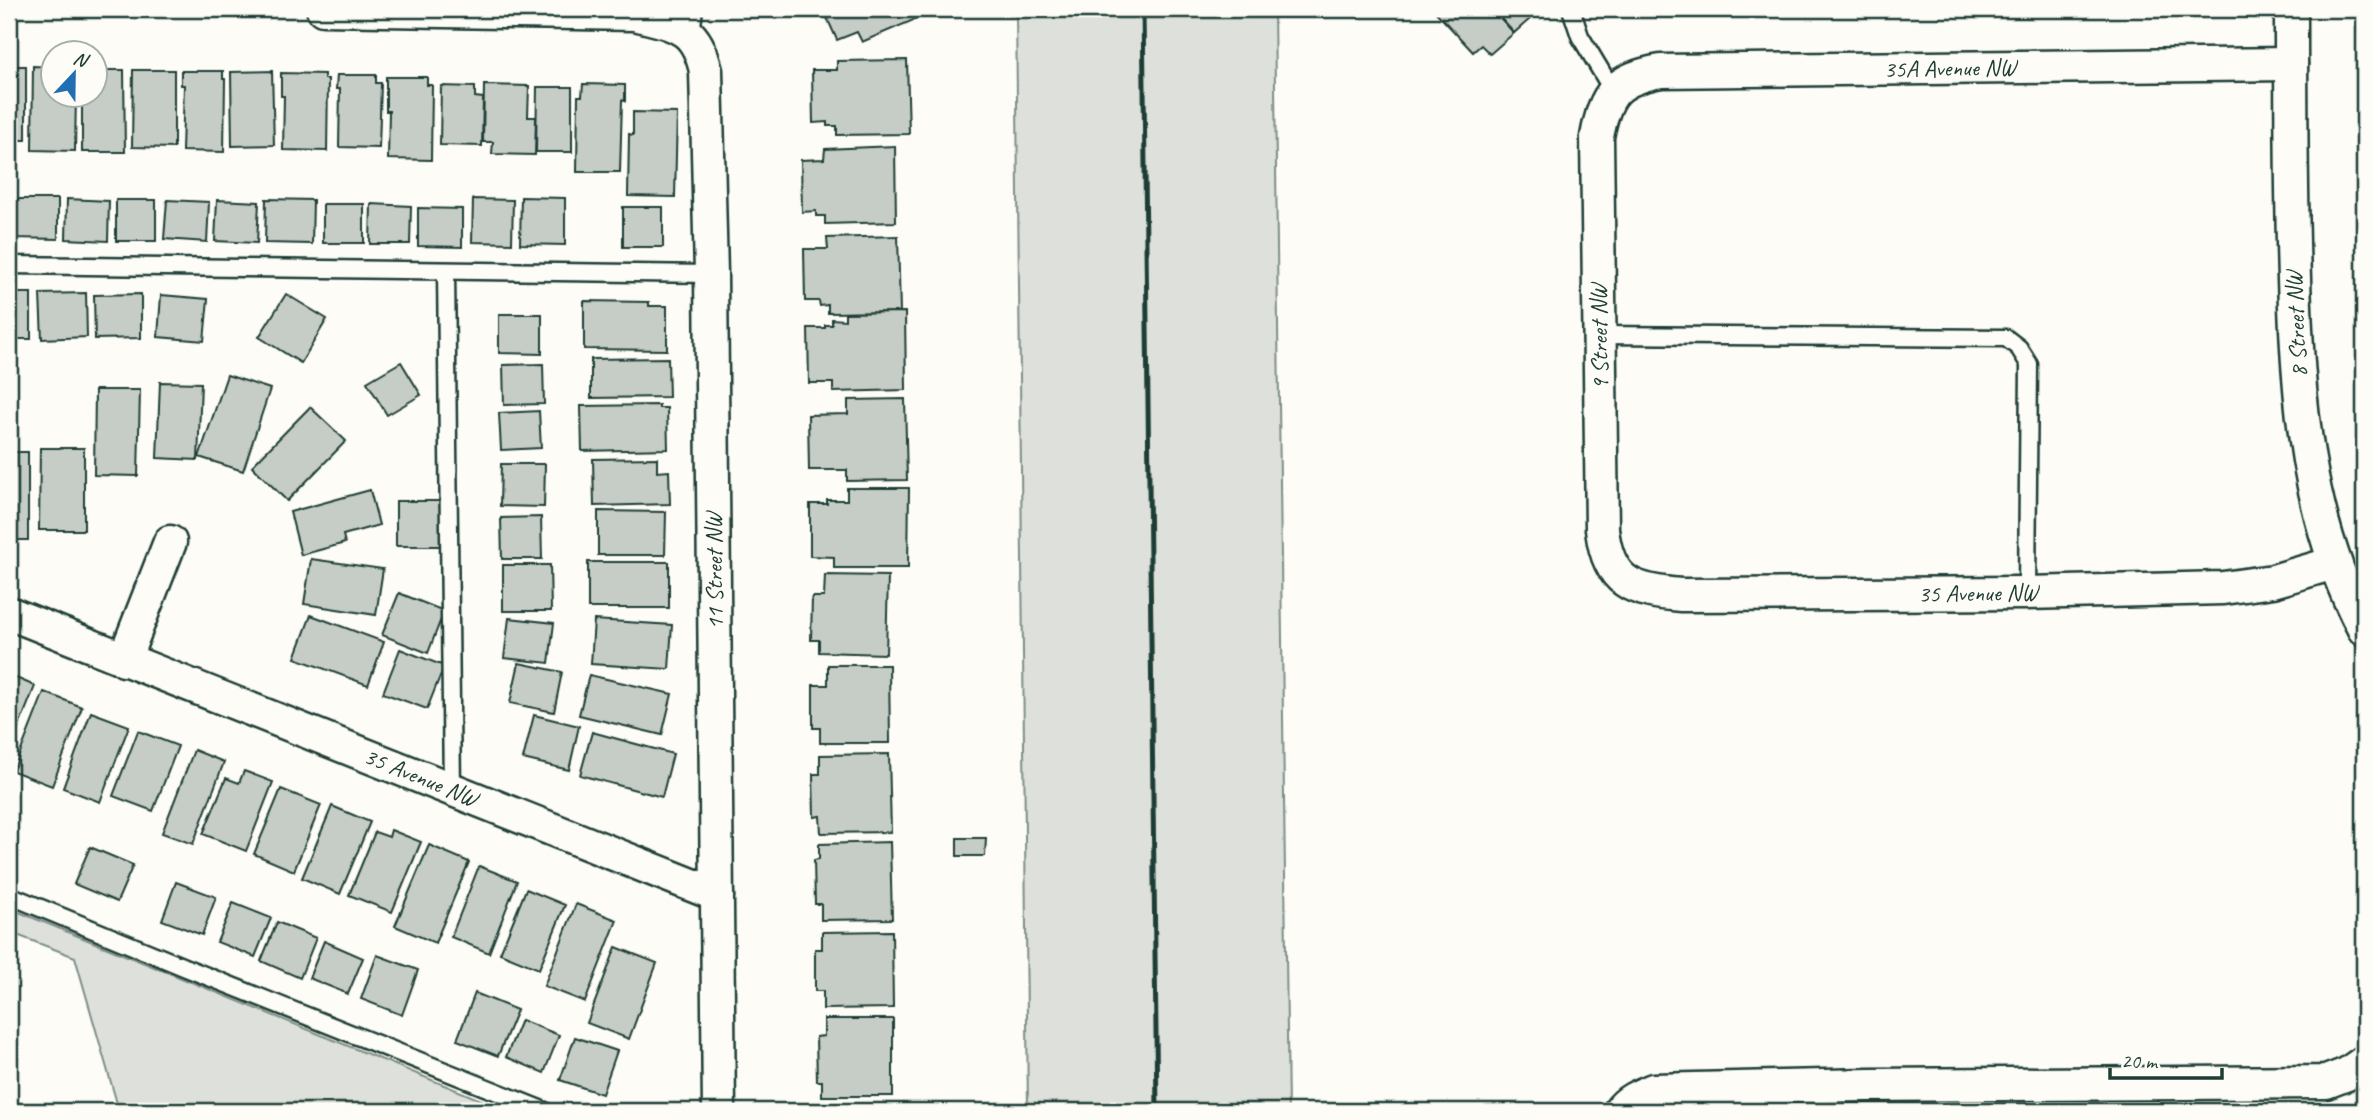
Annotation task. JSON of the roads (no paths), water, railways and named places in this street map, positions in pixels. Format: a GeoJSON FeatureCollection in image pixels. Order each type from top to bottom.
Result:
{"type":"FeatureCollection","features":[{"type":"Feature","properties":{"kind":"street"},"geometry":{"type":"LineString","coordinates":[[323,9],[635,14],[674,25],[692,22]]}},
{"type":"Feature","properties":{"kind":"street","name":"8 Street NW"},"geometry":{"type":"LineString","coordinates":[[2291,9],[2291,198],[2299,394],[2319,516],[2334,563],[2364,629]]}},
{"type":"Feature","properties":{"kind":"street","name":"11 Street NW"},"geometry":{"type":"LineString","coordinates":[[692,22],[706,71],[711,274],[719,1111]]}},
{"type":"Feature","properties":{"kind":"street","name":"35A Avenue NW"},"geometry":{"type":"LineString","coordinates":[[1613,91],[1629,80],[1661,71],[2291,64]]}},
{"type":"Feature","properties":{"kind":"street","name":"9 Street NW"},"geometry":{"type":"LineString","coordinates":[[1613,91],[1602,111],[1597,137],[1602,529],[1609,562],[1623,581]]}},
{"type":"Feature","properties":{"kind":"street"},"geometry":{"type":"LineString","coordinates":[[124,660],[170,542]]}},
{"type":"Feature","properties":{"kind":"street","name":"35 Avenue NW"},"geometry":{"type":"LineString","coordinates":[[1623,581],[1639,589],[1681,596],[2027,593],[2223,588],[2273,580],[2334,563]]}},
{"type":"Feature","properties":{"kind":"street","name":"35 Avenue NW"},"geometry":{"type":"LineString","coordinates":[[9,613],[717,895]]}},
{"type":"Feature","properties":{"kind":"street"},"geometry":{"type":"LineString","coordinates":[[1620,1111],[1624,1105],[1654,1090],[1883,1085],[2326,1082],[2347,1074],[2364,1062]]}},
{"type":"Feature","properties":{"kind":"lane"},"geometry":{"type":"LineString","coordinates":[[1572,9],[1580,36],[1613,91]]}},
{"type":"Feature","properties":{"kind":"lane"},"geometry":{"type":"LineString","coordinates":[[9,265],[711,274]]}},
{"type":"Feature","properties":{"kind":"lane"},"geometry":{"type":"LineString","coordinates":[[446,271],[453,790]]}},
{"type":"Feature","properties":{"kind":"lane"},"geometry":{"type":"LineString","coordinates":[[1599,335],[2006,338],[2019,348],[2029,364],[2027,593]]}},
{"type":"Feature","properties":{"kind":"lane"},"geometry":{"type":"LineString","coordinates":[[9,895],[545,1111]]}},
{"type":"Feature","properties":{"kind":"railway"},"geometry":{"type":"LineString","coordinates":[[1143,9],[1157,1111]]}}]}
